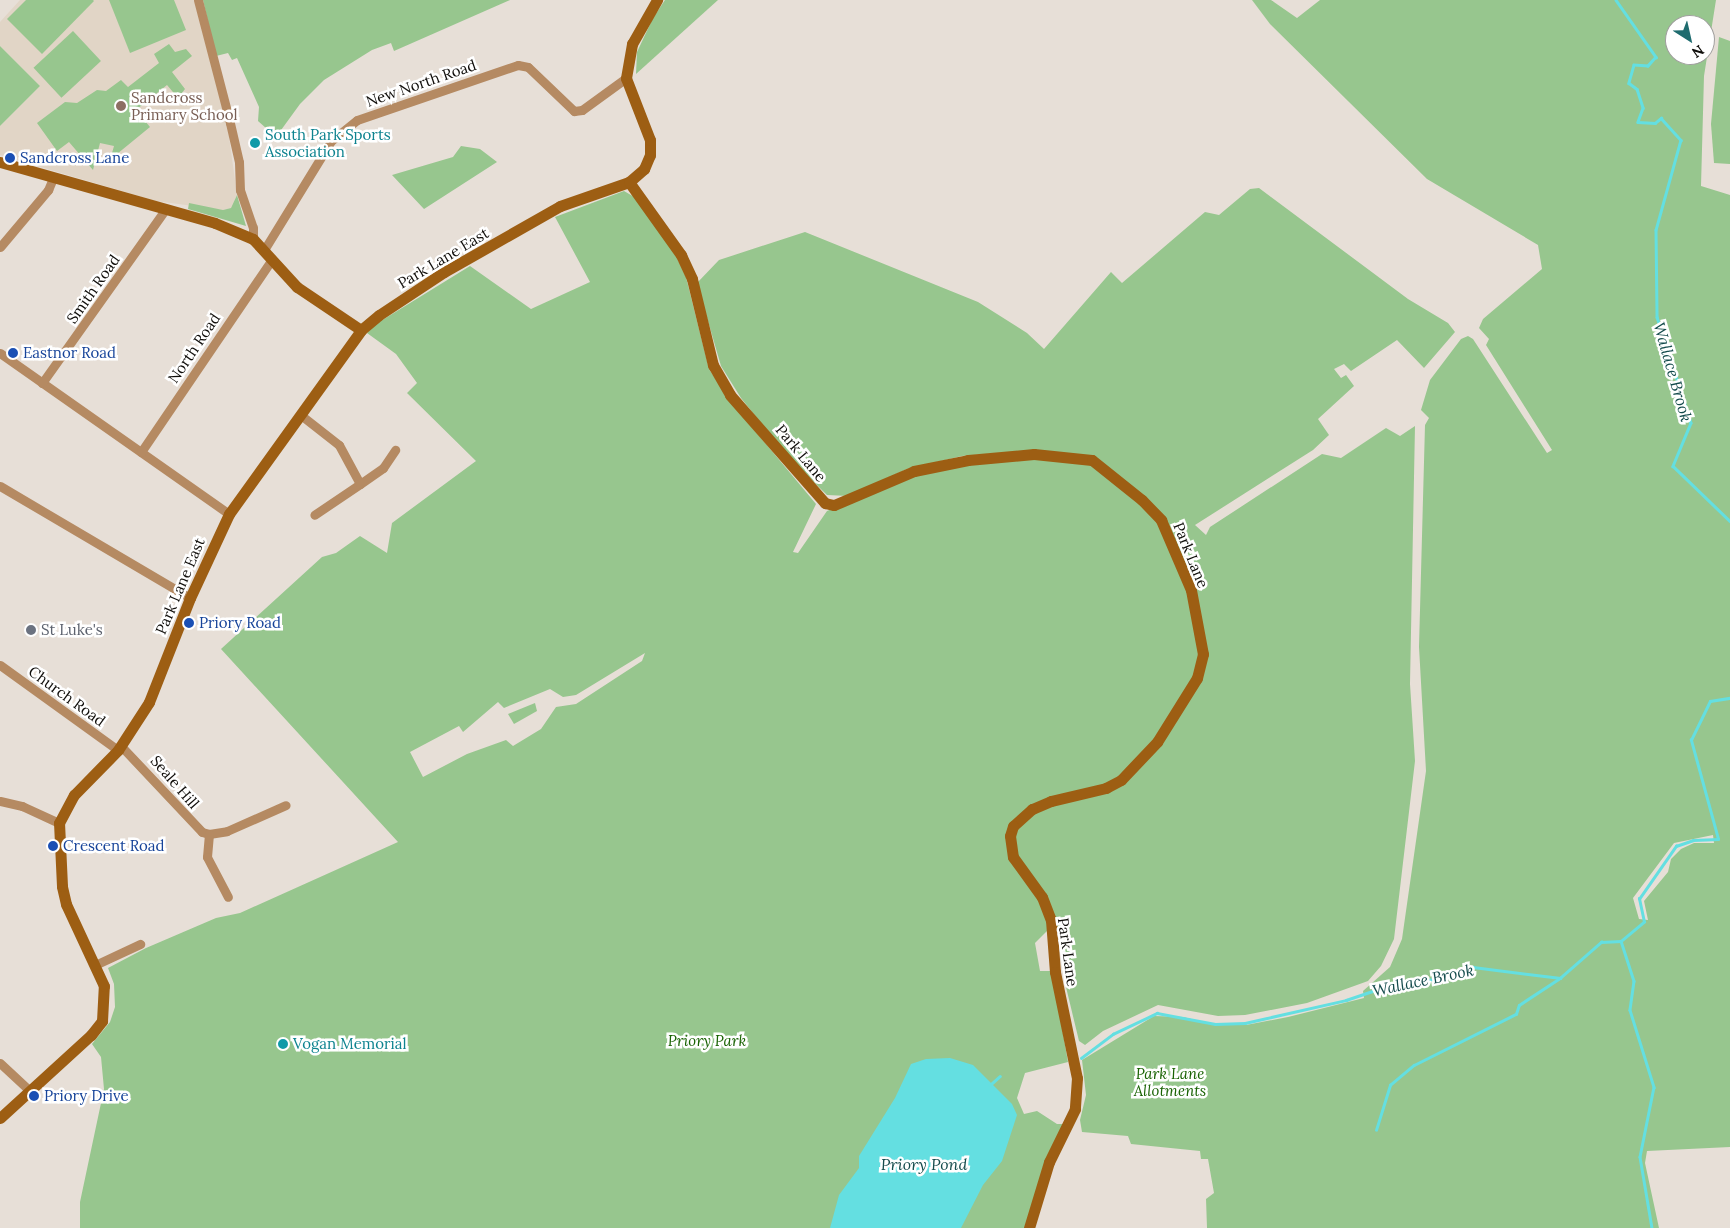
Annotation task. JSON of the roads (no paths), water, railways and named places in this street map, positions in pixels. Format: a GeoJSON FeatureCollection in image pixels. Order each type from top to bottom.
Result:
{"type":"FeatureCollection","features":[{"type":"Feature","properties":{"kind":"street"},"geometry":{"type":"LineString","coordinates":[[198,0],[232,133],[240,190],[253,228],[252,239]]}},
{"type":"Feature","properties":{"kind":"street"},"geometry":{"type":"LineString","coordinates":[[628,182],[644,169],[651,148],[626,78],[632,44],[657,0]]}},
{"type":"Feature","properties":{"kind":"street","name":"New North Road"},"geometry":{"type":"LineString","coordinates":[[264,250],[331,141],[357,120],[518,65],[528,68],[574,111],[582,110],[626,78]]}},
{"type":"Feature","properties":{"kind":"street"},"geometry":{"type":"LineString","coordinates":[[0,162],[215,223],[252,239],[264,250],[271,261],[323,307],[361,330]]}},
{"type":"Feature","properties":{"kind":"street"},"geometry":{"type":"LineString","coordinates":[[0,247],[48,190],[54,178]]}},
{"type":"Feature","properties":{"kind":"street","name":"Park Lane East"},"geometry":{"type":"LineString","coordinates":[[59,823],[74,795],[119,748],[149,702],[190,598],[229,514],[302,416],[361,330],[379,315],[444,272],[560,206],[628,182]]}},
{"type":"Feature","properties":{"kind":"street","name":"Park Lane"},"geometry":{"type":"LineString","coordinates":[[628,182],[682,255],[692,279],[713,366],[730,395],[825,503],[834,505],[914,471],[968,460],[1034,454],[1092,460],[1142,500],[1161,520],[1190,590],[1203,654],[1197,678],[1157,742],[1121,780],[1106,788],[1051,801],[1032,809],[1013,826],[1010,836],[1013,857],[1042,897],[1051,920],[1057,980],[1077,1078],[1075,1109],[1049,1162],[1030,1228]]}},
{"type":"Feature","properties":{"kind":"street","name":"Smith Road"},"geometry":{"type":"LineString","coordinates":[[42,383],[165,210]]}},
{"type":"Feature","properties":{"kind":"street","name":"North Road"},"geometry":{"type":"LineString","coordinates":[[141,452],[271,261]]}},
{"type":"Feature","properties":{"kind":"street"},"geometry":{"type":"LineString","coordinates":[[0,353],[229,514]]}},
{"type":"Feature","properties":{"kind":"street"},"geometry":{"type":"LineString","coordinates":[[302,416],[339,445],[360,484]]}},
{"type":"Feature","properties":{"kind":"street"},"geometry":{"type":"LineString","coordinates":[[314,515],[383,468],[395,450]]}},
{"type":"Feature","properties":{"kind":"street"},"geometry":{"type":"LineString","coordinates":[[0,486],[190,598]]}},
{"type":"Feature","properties":{"kind":"street","name":"Church Road"},"geometry":{"type":"LineString","coordinates":[[0,665],[119,748]]}},
{"type":"Feature","properties":{"kind":"street","name":"Seale Hill"},"geometry":{"type":"LineString","coordinates":[[119,748],[197,828],[209,834]]}},
{"type":"Feature","properties":{"kind":"street"},"geometry":{"type":"LineString","coordinates":[[0,801],[22,806],[59,823],[62,886],[66,904],[95,965],[106,997],[102,1021],[92,1035],[0,1118]]}},
{"type":"Feature","properties":{"kind":"street"},"geometry":{"type":"LineString","coordinates":[[228,897],[207,857],[209,834],[227,831],[286,805]]}},
{"type":"Feature","properties":{"kind":"street"},"geometry":{"type":"LineString","coordinates":[[95,965],[140,944]]}},
{"type":"Feature","properties":{"kind":"street"},"geometry":{"type":"LineString","coordinates":[[0,1063],[29,1090]]}},
{"type":"Feature","properties":{"kind":"water","name":"Priory Pond"},"geometry":{"type":"Polygon","coordinates":[[[950,1058],[973,1065],[1012,1104],[1017,1115],[1002,1161],[983,1185],[961,1228],[830,1228],[839,1195],[859,1168],[859,1156],[895,1098],[911,1064],[926,1059],[950,1058]]]}},
{"type":"Feature","properties":{"kind":"waterway","name":"Wallace Brook"},"geometry":{"type":"LineString","coordinates":[[1616,0],[1656,57],[1648,66],[1634,65],[1629,83],[1637,89],[1643,108],[1638,122],[1655,123],[1661,118],[1681,140],[1656,230],[1657,317],[1691,423],[1673,466],[1730,521]]}},
{"type":"Feature","properties":{"kind":"waterway","name":"Wallace Brook"},"geometry":{"type":"LineString","coordinates":[[1081,1058],[1113,1034],[1157,1013],[1215,1024],[1245,1023],[1346,1000],[1393,984],[1444,978],[1473,967],[1560,978],[1601,942],[1621,941],[1644,922],[1639,899],[1676,846],[1693,840],[1718,839],[1691,740],[1710,701],[1730,698]]}},
{"type":"Feature","properties":{"kind":"waterway"},"geometry":{"type":"LineString","coordinates":[[1621,941],[1634,981],[1630,1010],[1654,1087],[1640,1157],[1652,1228]]}},
{"type":"Feature","properties":{"kind":"waterway"},"geometry":{"type":"LineString","coordinates":[[1376,1130],[1390,1085],[1414,1065],[1516,1014],[1519,1005],[1560,978]]}},
{"type":"Feature","properties":{"kind":"waterway"},"geometry":{"type":"LineString","coordinates":[[990,1085],[1000,1076]]}},
{"type":"Feature","properties":{"kind":"place","name":"Sandcross Primary School"},"geometry":{"type":"Point","coordinates":[121,106]}},
{"type":"Feature","properties":{"kind":"place","name":"South Park Sports Association"},"geometry":{"type":"Point","coordinates":[255,143]}},
{"type":"Feature","properties":{"kind":"place","name":"Sandcross Lane"},"geometry":{"type":"Point","coordinates":[10,158]}},
{"type":"Feature","properties":{"kind":"place","name":"Eastnor Road"},"geometry":{"type":"Point","coordinates":[13,353]}},
{"type":"Feature","properties":{"kind":"place","name":"Priory Road"},"geometry":{"type":"Point","coordinates":[189,623]}},
{"type":"Feature","properties":{"kind":"place","name":"St Luke's"},"geometry":{"type":"Point","coordinates":[31,630]}},
{"type":"Feature","properties":{"kind":"place","name":"Crescent Road"},"geometry":{"type":"Point","coordinates":[53,846]}},
{"type":"Feature","properties":{"kind":"place","name":"Vogan Memorial"},"geometry":{"type":"Point","coordinates":[283,1044]}},
{"type":"Feature","properties":{"kind":"place","name":"Priory Drive"},"geometry":{"type":"Point","coordinates":[34,1096]}},
{"type":"Feature","properties":{"kind":"park label","name":"Priory Park"},"geometry":{"type":"Point","coordinates":[707,1041]}},
{"type":"Feature","properties":{"kind":"park label","name":"Park Lane Allotments"},"geometry":{"type":"Point","coordinates":[1170,1082]}}]}
